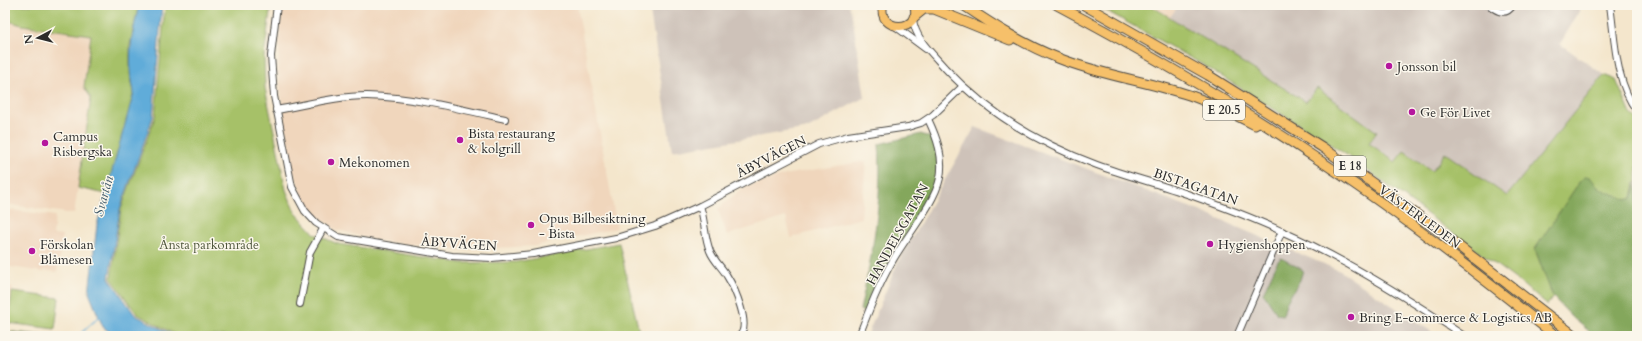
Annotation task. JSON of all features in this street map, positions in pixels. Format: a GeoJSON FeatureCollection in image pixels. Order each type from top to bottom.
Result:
{"type":"FeatureCollection","features":[{"type":"Feature","properties":{"kind":"highway","name":"E 20.5"},"geometry":{"type":"LineString","coordinates":[[963,5],[998,28],[1049,54]]}},
{"type":"Feature","properties":{"kind":"highway","name":"VÄSTERLEDEN"},"geometry":{"type":"LineString","coordinates":[[1057,5],[1171,68],[1291,141],[1410,224],[1556,336]]}},
{"type":"Feature","properties":{"kind":"highway","name":"VÄSTERLEDEN"},"geometry":{"type":"LineString","coordinates":[[1084,5],[1208,75],[1322,147],[1434,227],[1575,336]]}},
{"type":"Feature","properties":{"kind":"highway","name":"E 20.5"},"geometry":{"type":"LineString","coordinates":[[913,19],[924,8],[934,9],[1049,54],[1101,72],[1189,95],[1234,114],[1273,136],[1291,141]]}},
{"type":"Feature","properties":{"kind":"main road"},"geometry":{"type":"LineString","coordinates":[[883,5],[882,12],[885,20],[895,26]]}},
{"type":"Feature","properties":{"kind":"main road"},"geometry":{"type":"LineString","coordinates":[[913,19],[916,9],[914,5]]}},
{"type":"Feature","properties":{"kind":"main road","name":"E 20.5"},"geometry":{"type":"LineString","coordinates":[[895,26],[906,25],[913,19]]}},
{"type":"Feature","properties":{"kind":"street","name":"ÅBYVÄGEN"},"geometry":{"type":"LineString","coordinates":[[278,5],[271,56],[274,96],[292,187],[305,211],[323,229],[338,237],[362,243],[452,256],[502,257],[533,254],[625,235],[655,226],[700,206],[806,149],[833,139],[916,125],[928,119],[962,87]]}},
{"type":"Feature","properties":{"kind":"street"},"geometry":{"type":"LineString","coordinates":[[1489,5],[1499,12],[1505,12],[1510,10],[1513,5]]}},
{"type":"Feature","properties":{"kind":"street"},"geometry":{"type":"LineString","coordinates":[[1610,5],[1622,82],[1627,96],[1637,111]]}},
{"type":"Feature","properties":{"kind":"street","name":"BISTAGATAN"},"geometry":{"type":"LineString","coordinates":[[913,19],[915,32],[928,51],[962,87],[1009,122],[1062,150],[1098,166],[1224,207],[1282,231],[1370,277],[1464,336]]}},
{"type":"Feature","properties":{"kind":"street","name":"BISTAGATAN"},"geometry":{"type":"LineString","coordinates":[[895,26],[928,51]]}},
{"type":"Feature","properties":{"kind":"street"},"geometry":{"type":"LineString","coordinates":[[276,110],[342,98],[366,96],[418,102],[506,119]]}},
{"type":"Feature","properties":{"kind":"street","name":"HANDELSGATAN"},"geometry":{"type":"LineString","coordinates":[[859,336],[876,294],[893,260],[928,205],[938,185],[940,169],[939,148],[928,119]]}},
{"type":"Feature","properties":{"kind":"street"},"geometry":{"type":"LineString","coordinates":[[700,206],[710,251],[727,275],[738,298],[744,328],[743,334],[739,336]]}},
{"type":"Feature","properties":{"kind":"street"},"geometry":{"type":"LineString","coordinates":[[300,304],[310,252],[323,229]]}},
{"type":"Feature","properties":{"kind":"street"},"geometry":{"type":"LineString","coordinates":[[1237,336],[1282,231]]}},
{"type":"Feature","properties":{"kind":"shaded area"},"geometry":{"type":"Polygon","coordinates":[[[281,5],[577,5],[617,228],[534,246],[457,250],[374,240],[335,229],[307,208],[290,161],[278,72],[281,5]]]}},
{"type":"Feature","properties":{"kind":"shaded area"},"geometry":{"type":"Polygon","coordinates":[[[649,5],[849,5],[852,15],[865,97],[809,128],[672,151],[649,5]]]}},
{"type":"Feature","properties":{"kind":"shaded area"},"geometry":{"type":"Polygon","coordinates":[[[1150,5],[1179,5],[1170,17],[1150,5]]]}},
{"type":"Feature","properties":{"kind":"shaded area"},"geometry":{"type":"Polygon","coordinates":[[[1179,5],[1583,5],[1560,44],[1604,75],[1507,196],[1445,153],[1432,172],[1404,151],[1396,162],[1369,143],[1377,132],[1317,88],[1306,103],[1170,17],[1179,5]]]}},
{"type":"Feature","properties":{"kind":"shaded area","name":"Campus Risbergska"},"geometry":{"type":"Polygon","coordinates":[[[5,20],[22,25],[91,35],[84,86],[91,98],[74,214],[5,204],[5,20]]]}},
{"type":"Feature","properties":{"kind":"shaded area"},"geometry":{"type":"Polygon","coordinates":[[[975,127],[1197,210],[1340,271],[1438,336],[867,336],[897,264],[975,127]]]}},
{"type":"Feature","properties":{"kind":"shaded area"},"geometry":{"type":"Polygon","coordinates":[[[866,161],[861,218],[791,238],[786,217],[727,235],[718,209],[743,188],[789,174],[866,161]]]}},
{"type":"Feature","properties":{"kind":"shaded area","name":"Förskolan Blåmesen"},"geometry":{"type":"Polygon","coordinates":[[[5,209],[55,216],[53,235],[62,236],[57,272],[45,270],[44,272],[5,266],[5,209]]]}},
{"type":"Feature","properties":{"kind":"shaded area"},"geometry":{"type":"Polygon","coordinates":[[[5,285],[13,287],[8,323],[5,322],[5,285]]]}},
{"type":"Feature","properties":{"kind":"green space"},"geometry":{"type":"Polygon","coordinates":[[[5,5],[139,5],[130,45],[130,74],[134,92],[106,194],[78,188],[91,98],[84,87],[91,35],[22,25],[5,20],[5,5]]]}},
{"type":"Feature","properties":{"kind":"green space","name":"Ånsta parkområde"},"geometry":{"type":"Polygon","coordinates":[[[165,5],[271,5],[264,56],[265,88],[286,190],[295,212],[315,234],[338,244],[462,263],[516,262],[619,243],[640,336],[178,336],[137,314],[111,278],[121,209],[155,117],[165,5]]]}},
{"type":"Feature","properties":{"kind":"green space"},"geometry":{"type":"Polygon","coordinates":[[[1096,5],[1150,5],[1306,102],[1317,88],[1377,132],[1369,143],[1395,162],[1404,151],[1432,171],[1445,153],[1507,196],[1604,75],[1616,80],[1631,114],[1637,119],[1637,182],[1635,183],[1632,198],[1627,200],[1606,193],[1596,186],[1535,249],[1553,297],[1547,305],[1518,281],[1344,153],[1205,66],[1096,5]]]}},
{"type":"Feature","properties":{"kind":"green space"},"geometry":{"type":"Polygon","coordinates":[[[921,134],[932,138],[937,154],[938,170],[934,185],[927,201],[891,258],[865,313],[860,310],[876,227],[880,165],[879,144],[921,134]]]}},
{"type":"Feature","properties":{"kind":"green space"},"geometry":{"type":"Polygon","coordinates":[[[1585,177],[1590,177],[1603,190],[1627,200],[1632,198],[1637,182],[1637,336],[1595,336],[1573,318],[1553,297],[1535,249],[1580,181],[1585,177]]]}},
{"type":"Feature","properties":{"kind":"green space"},"geometry":{"type":"Polygon","coordinates":[[[1281,258],[1303,270],[1300,280],[1286,303],[1283,315],[1277,314],[1263,293],[1278,261],[1281,258]]]}},
{"type":"Feature","properties":{"kind":"green space"},"geometry":{"type":"Polygon","coordinates":[[[12,292],[59,298],[55,329],[8,323],[12,292]]]}},
{"type":"Feature","properties":{"kind":"green space"},"geometry":{"type":"Polygon","coordinates":[[[5,331],[49,336],[5,336],[5,331]]]}},
{"type":"Feature","properties":{"kind":"water"},"geometry":{"type":"Polygon","coordinates":[[[139,5],[162,5],[153,117],[120,209],[109,278],[135,315],[175,336],[115,336],[103,327],[89,293],[97,225],[134,92],[130,58],[139,5]]]}},
{"type":"Feature","properties":{"kind":"waterway"},"geometry":{"type":"LineString","coordinates":[[78,336],[100,316]]}},
{"type":"Feature","properties":{"kind":"place","name":"Jonsson bil"},"geometry":{"type":"Point","coordinates":[1389,66]}},
{"type":"Feature","properties":{"kind":"place","name":"Ge För Livet"},"geometry":{"type":"Point","coordinates":[1412,112]}},
{"type":"Feature","properties":{"kind":"place","name":"Bista restaurang & kolgrill"},"geometry":{"type":"Point","coordinates":[460,140]}},
{"type":"Feature","properties":{"kind":"place","name":"Campus Risbergska"},"geometry":{"type":"Point","coordinates":[45,143]}},
{"type":"Feature","properties":{"kind":"place","name":"Mekonomen"},"geometry":{"type":"Point","coordinates":[331,162]}},
{"type":"Feature","properties":{"kind":"place","name":"Opus Bilbesiktning - Bista"},"geometry":{"type":"Point","coordinates":[531,225]}},
{"type":"Feature","properties":{"kind":"place","name":"Hygienshoppen"},"geometry":{"type":"Point","coordinates":[1210,244]}},
{"type":"Feature","properties":{"kind":"place","name":"Förskolan Blåmesen"},"geometry":{"type":"Point","coordinates":[32,251]}},
{"type":"Feature","properties":{"kind":"place","name":"Bring E-commerce & Logistics AB"},"geometry":{"type":"Point","coordinates":[1351,317]}},
{"type":"Feature","properties":{"kind":"water label","name":"Svartån"},"geometry":{"type":"Point","coordinates":[103,196]}}]}
